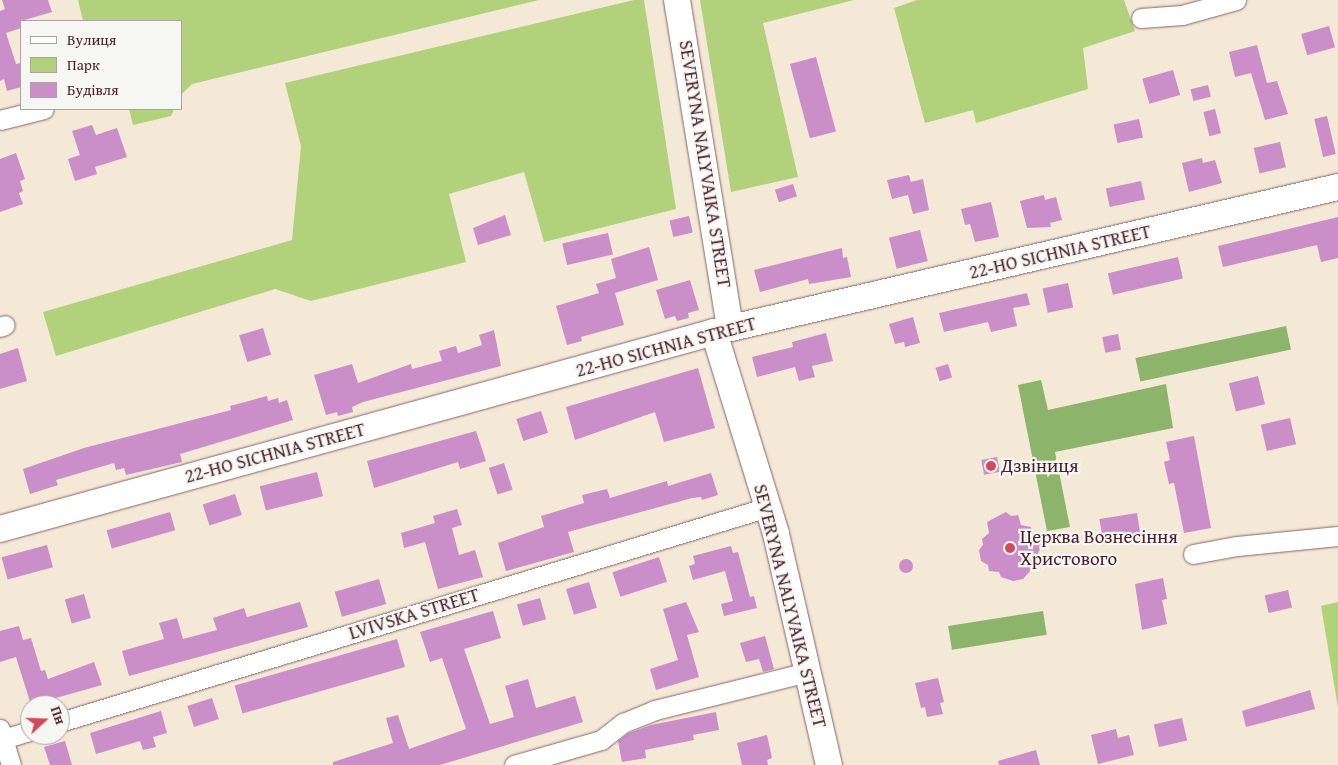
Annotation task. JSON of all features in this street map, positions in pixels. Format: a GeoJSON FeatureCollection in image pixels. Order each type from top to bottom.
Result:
{"type":"FeatureCollection","features":[{"type":"Feature","properties":{"kind":"street","name":"SEVERYNA NALYVAIKA STREET"},"geometry":{"type":"LineString","coordinates":[[678,0],[722,330],[768,507],[828,765]]}},
{"type":"Feature","properties":{"kind":"street"},"geometry":{"type":"LineString","coordinates":[[1141,18],[1182,15],[1236,0]]}},
{"type":"Feature","properties":{"kind":"street"},"geometry":{"type":"LineString","coordinates":[[0,120],[40,110]]}},
{"type":"Feature","properties":{"kind":"street","name":"22-HO SICHNIA STREET"},"geometry":{"type":"LineString","coordinates":[[0,529],[722,330],[1338,187]]}},
{"type":"Feature","properties":{"kind":"street","name":"LVIVSKA STREET"},"geometry":{"type":"LineString","coordinates":[[70,719],[768,507]]}},
{"type":"Feature","properties":{"kind":"street"},"geometry":{"type":"LineString","coordinates":[[1193,554],[1237,546],[1338,536]]}},
{"type":"Feature","properties":{"kind":"street"},"geometry":{"type":"LineString","coordinates":[[514,765],[601,740],[623,723],[655,710],[807,672]]}},
{"type":"Feature","properties":{"kind":"street"},"geometry":{"type":"LineString","coordinates":[[11,765],[1,736],[20,733]]}},
{"type":"Feature","properties":{"kind":"green space"},"geometry":{"type":"Polygon","coordinates":[[[78,0],[539,0],[192,84],[182,94],[182,20],[83,20],[78,0]]]}},
{"type":"Feature","properties":{"kind":"green space"},"geometry":{"type":"Polygon","coordinates":[[[634,0],[644,0],[676,209],[544,242],[524,172],[449,194],[466,262],[311,301],[275,289],[56,356],[43,312],[292,240],[301,146],[285,83],[634,0]]]}},
{"type":"Feature","properties":{"kind":"green space"},"geometry":{"type":"Polygon","coordinates":[[[700,0],[854,0],[763,23],[798,177],[731,192],[700,0]]]}},
{"type":"Feature","properties":{"kind":"green space"},"geometry":{"type":"Polygon","coordinates":[[[917,0],[1124,0],[1135,31],[1083,48],[1088,89],[976,123],[973,110],[925,123],[894,8],[917,0]]]}},
{"type":"Feature","properties":{"kind":"green space"},"geometry":{"type":"Polygon","coordinates":[[[129,110],[174,110],[171,116],[133,125],[129,110]]]}},
{"type":"Feature","properties":{"kind":"green space"},"geometry":{"type":"Polygon","coordinates":[[[1286,326],[1291,349],[1140,381],[1135,358],[1286,326]]]}},
{"type":"Feature","properties":{"kind":"green space"},"geometry":{"type":"Polygon","coordinates":[[[1041,380],[1048,410],[1166,384],[1173,428],[1055,452],[1070,527],[1047,531],[1018,385],[1041,380]]]}},
{"type":"Feature","properties":{"kind":"green space"},"geometry":{"type":"Polygon","coordinates":[[[1338,602],[1338,708],[1321,606],[1338,602]]]}},
{"type":"Feature","properties":{"kind":"green space"},"geometry":{"type":"Polygon","coordinates":[[[1043,611],[1047,635],[952,650],[948,626],[1043,611]]]}},
{"type":"Feature","properties":{"kind":"building"},"geometry":{"type":"Polygon","coordinates":[[[2,0],[48,0],[52,12],[20,20],[20,28],[6,33],[16,64],[20,63],[20,87],[7,91],[4,79],[0,81],[0,11],[5,9],[2,0]]]}},
{"type":"Feature","properties":{"kind":"building"},"geometry":{"type":"Polygon","coordinates":[[[1329,26],[1335,47],[1307,55],[1301,34],[1329,26]]]}},
{"type":"Feature","properties":{"kind":"building"},"geometry":{"type":"Polygon","coordinates":[[[1257,45],[1267,83],[1277,81],[1288,114],[1265,120],[1251,73],[1235,77],[1229,52],[1257,45]]]}},
{"type":"Feature","properties":{"kind":"building"},"geometry":{"type":"Polygon","coordinates":[[[816,57],[836,131],[810,138],[790,64],[816,57]]]}},
{"type":"Feature","properties":{"kind":"building"},"geometry":{"type":"Polygon","coordinates":[[[1173,70],[1180,95],[1149,104],[1142,79],[1173,70]]]}},
{"type":"Feature","properties":{"kind":"building"},"geometry":{"type":"Polygon","coordinates":[[[1208,85],[1211,97],[1193,101],[1191,89],[1208,85]]]}},
{"type":"Feature","properties":{"kind":"building"},"geometry":{"type":"Polygon","coordinates":[[[1215,109],[1221,133],[1209,136],[1203,112],[1215,109]]]}},
{"type":"Feature","properties":{"kind":"building"},"geometry":{"type":"Polygon","coordinates":[[[1327,116],[1336,154],[1323,157],[1314,119],[1327,116]]]}},
{"type":"Feature","properties":{"kind":"building"},"geometry":{"type":"Polygon","coordinates":[[[1139,119],[1143,138],[1118,143],[1114,124],[1139,119]]]}},
{"type":"Feature","properties":{"kind":"building"},"geometry":{"type":"Polygon","coordinates":[[[92,125],[96,135],[117,128],[127,157],[95,167],[97,174],[75,181],[68,159],[80,155],[72,131],[92,125]]]}},
{"type":"Feature","properties":{"kind":"building"},"geometry":{"type":"Polygon","coordinates":[[[1280,142],[1286,167],[1260,173],[1254,148],[1280,142]]]}},
{"type":"Feature","properties":{"kind":"building"},"geometry":{"type":"Polygon","coordinates":[[[16,153],[25,179],[20,181],[23,191],[19,193],[23,204],[0,212],[0,159],[16,153]]]}},
{"type":"Feature","properties":{"kind":"building"},"geometry":{"type":"Polygon","coordinates":[[[1202,158],[1203,163],[1215,160],[1222,183],[1189,192],[1182,163],[1202,158]]]}},
{"type":"Feature","properties":{"kind":"building"},"geometry":{"type":"Polygon","coordinates":[[[909,175],[911,182],[923,179],[929,210],[913,214],[908,195],[892,199],[887,180],[909,175]]]}},
{"type":"Feature","properties":{"kind":"building"},"geometry":{"type":"Polygon","coordinates":[[[1141,181],[1145,200],[1110,207],[1106,188],[1141,181]]]}},
{"type":"Feature","properties":{"kind":"building"},"geometry":{"type":"Polygon","coordinates":[[[793,184],[797,196],[779,202],[775,190],[793,184]]]}},
{"type":"Feature","properties":{"kind":"building"},"geometry":{"type":"Polygon","coordinates":[[[1044,195],[1045,200],[1056,197],[1062,220],[1050,223],[1051,227],[1027,228],[1020,201],[1044,195]]]}},
{"type":"Feature","properties":{"kind":"building"},"geometry":{"type":"Polygon","coordinates":[[[991,202],[999,237],[975,242],[970,224],[965,225],[961,209],[991,202]]]}},
{"type":"Feature","properties":{"kind":"building"},"geometry":{"type":"Polygon","coordinates":[[[505,215],[511,235],[478,245],[473,228],[505,215]]]}},
{"type":"Feature","properties":{"kind":"building"},"geometry":{"type":"Polygon","coordinates":[[[689,216],[693,233],[673,237],[670,220],[689,216]]]}},
{"type":"Feature","properties":{"kind":"building"},"geometry":{"type":"Polygon","coordinates":[[[1338,217],[1338,258],[1321,262],[1317,245],[1223,267],[1218,246],[1338,217]]]}},
{"type":"Feature","properties":{"kind":"building"},"geometry":{"type":"Polygon","coordinates":[[[920,230],[928,261],[897,269],[889,238],[920,230]]]}},
{"type":"Feature","properties":{"kind":"building"},"geometry":{"type":"Polygon","coordinates":[[[608,233],[613,254],[567,265],[562,244],[608,233]]]}},
{"type":"Feature","properties":{"kind":"building"},"geometry":{"type":"Polygon","coordinates":[[[649,247],[658,280],[615,293],[624,325],[581,337],[582,341],[567,345],[556,306],[599,293],[596,284],[616,278],[611,259],[649,247]]]}},
{"type":"Feature","properties":{"kind":"building"},"geometry":{"type":"Polygon","coordinates":[[[842,248],[843,258],[847,257],[851,277],[809,284],[808,279],[760,292],[754,270],[842,248]]]}},
{"type":"Feature","properties":{"kind":"building"},"geometry":{"type":"Polygon","coordinates":[[[1178,257],[1183,278],[1113,295],[1108,273],[1178,257]]]}},
{"type":"Feature","properties":{"kind":"building"},"geometry":{"type":"Polygon","coordinates":[[[690,280],[699,310],[688,313],[689,318],[677,321],[675,316],[665,319],[656,290],[690,280]]]}},
{"type":"Feature","properties":{"kind":"building"},"geometry":{"type":"Polygon","coordinates":[[[1068,283],[1073,307],[1048,313],[1043,288],[1068,283]]]}},
{"type":"Feature","properties":{"kind":"building"},"geometry":{"type":"Polygon","coordinates":[[[1027,293],[1030,305],[1013,308],[1017,326],[991,332],[988,322],[944,332],[939,313],[1027,293]]]}},
{"type":"Feature","properties":{"kind":"building"},"geometry":{"type":"Polygon","coordinates":[[[913,317],[920,343],[905,347],[904,342],[895,344],[889,324],[913,317]]]}},
{"type":"Feature","properties":{"kind":"building"},"geometry":{"type":"Polygon","coordinates":[[[263,328],[271,355],[247,362],[239,335],[263,328]]]}},
{"type":"Feature","properties":{"kind":"building"},"geometry":{"type":"Polygon","coordinates":[[[494,330],[501,366],[363,402],[352,407],[353,412],[338,416],[337,412],[326,415],[314,375],[352,364],[358,383],[411,364],[412,369],[442,361],[439,351],[456,346],[458,353],[482,345],[479,335],[494,330]]]}},
{"type":"Feature","properties":{"kind":"building"},"geometry":{"type":"Polygon","coordinates":[[[826,333],[833,361],[812,366],[815,377],[799,381],[795,367],[757,377],[752,357],[793,347],[792,342],[826,333]]]}},
{"type":"Feature","properties":{"kind":"building"},"geometry":{"type":"Polygon","coordinates":[[[1118,334],[1121,350],[1105,353],[1102,337],[1118,334]]]}},
{"type":"Feature","properties":{"kind":"building"},"geometry":{"type":"Polygon","coordinates":[[[18,348],[27,381],[0,389],[0,354],[18,348]]]}},
{"type":"Feature","properties":{"kind":"building"},"geometry":{"type":"Polygon","coordinates":[[[948,364],[952,377],[940,381],[936,368],[948,364]]]}},
{"type":"Feature","properties":{"kind":"building"},"geometry":{"type":"Polygon","coordinates":[[[698,368],[715,428],[664,442],[655,412],[575,440],[566,407],[698,368]]]}},
{"type":"Feature","properties":{"kind":"building"},"geometry":{"type":"Polygon","coordinates":[[[1258,376],[1265,404],[1236,411],[1229,383],[1258,376]]]}},
{"type":"Feature","properties":{"kind":"building"},"geometry":{"type":"Polygon","coordinates":[[[267,396],[268,401],[278,398],[279,403],[287,400],[293,420],[180,454],[182,462],[126,475],[124,468],[116,470],[114,463],[56,480],[58,485],[30,494],[23,469],[84,448],[231,410],[230,406],[267,396]]]}},
{"type":"Feature","properties":{"kind":"building"},"geometry":{"type":"Polygon","coordinates":[[[541,411],[548,433],[523,441],[516,419],[541,411]]]}},
{"type":"Feature","properties":{"kind":"building"},"geometry":{"type":"Polygon","coordinates":[[[1290,418],[1296,444],[1267,451],[1261,425],[1290,418]]]}},
{"type":"Feature","properties":{"kind":"building"},"geometry":{"type":"Polygon","coordinates":[[[476,431],[486,461],[460,469],[458,462],[374,488],[367,461],[476,431]]]}},
{"type":"Feature","properties":{"kind":"building"},"geometry":{"type":"Polygon","coordinates":[[[1194,436],[1211,528],[1184,533],[1174,483],[1169,484],[1164,462],[1170,460],[1166,442],[1194,436]]]}},
{"type":"Feature","properties":{"kind":"building","name":"Дзвіниця"},"geometry":{"type":"Polygon","coordinates":[[[997,457],[1000,472],[984,475],[981,460],[997,457]]]}},
{"type":"Feature","properties":{"kind":"building"},"geometry":{"type":"Polygon","coordinates":[[[504,463],[513,490],[497,495],[489,468],[504,463]]]}},
{"type":"Feature","properties":{"kind":"building"},"geometry":{"type":"Polygon","coordinates":[[[317,472],[323,496],[266,511],[260,486],[317,472]]]}},
{"type":"Feature","properties":{"kind":"building"},"geometry":{"type":"Polygon","coordinates":[[[711,473],[718,495],[702,500],[701,497],[692,498],[568,532],[574,552],[506,571],[498,543],[544,527],[541,516],[584,503],[582,495],[607,489],[610,498],[667,481],[668,486],[711,473]]]}},
{"type":"Feature","properties":{"kind":"building"},"geometry":{"type":"Polygon","coordinates":[[[235,494],[242,515],[209,525],[203,505],[235,494]]]}},
{"type":"Feature","properties":{"kind":"building"},"geometry":{"type":"Polygon","coordinates":[[[457,509],[462,525],[452,528],[459,555],[475,550],[483,577],[438,589],[425,542],[404,548],[401,533],[435,523],[433,516],[457,509]]]}},
{"type":"Feature","properties":{"kind":"building"},"geometry":{"type":"Polygon","coordinates":[[[170,512],[175,530],[112,548],[107,530],[170,512]]]}},
{"type":"Feature","properties":{"kind":"building","name":"Церква Вознесіння Христового"},"geometry":{"type":"Polygon","coordinates":[[[1006,512],[1011,516],[1018,515],[1021,525],[1031,527],[1033,533],[1039,535],[1042,546],[1038,553],[1039,559],[1031,564],[1032,569],[1023,579],[1013,581],[1001,577],[999,572],[989,571],[988,565],[981,561],[979,550],[983,545],[982,539],[989,533],[987,522],[1006,512]]]}},
{"type":"Feature","properties":{"kind":"building"},"geometry":{"type":"Polygon","coordinates":[[[1137,513],[1141,538],[1103,544],[1099,519],[1137,513]]]}},
{"type":"Feature","properties":{"kind":"building"},"geometry":{"type":"Polygon","coordinates":[[[47,545],[53,567],[8,579],[2,557],[47,545]]]}},
{"type":"Feature","properties":{"kind":"building"},"geometry":{"type":"Polygon","coordinates":[[[731,546],[733,553],[738,552],[750,597],[754,596],[757,608],[724,616],[721,604],[733,601],[725,571],[693,580],[689,566],[695,564],[693,556],[731,546]]]}},
{"type":"Feature","properties":{"kind":"building"},"geometry":{"type":"Polygon","coordinates":[[[659,557],[667,582],[620,597],[612,572],[659,557]]]}},
{"type":"Feature","properties":{"kind":"building"},"geometry":{"type":"Polygon","coordinates":[[[906,559],[911,561],[913,566],[911,571],[906,573],[901,571],[899,566],[901,561],[906,559]]]}},
{"type":"Feature","properties":{"kind":"building"},"geometry":{"type":"Polygon","coordinates":[[[1163,578],[1167,599],[1162,600],[1167,624],[1142,630],[1135,584],[1163,578]]]}},
{"type":"Feature","properties":{"kind":"building"},"geometry":{"type":"Polygon","coordinates":[[[379,579],[386,604],[342,617],[335,592],[379,579]]]}},
{"type":"Feature","properties":{"kind":"building"},"geometry":{"type":"Polygon","coordinates":[[[589,582],[597,608],[574,615],[566,589],[589,582]]]}},
{"type":"Feature","properties":{"kind":"building"},"geometry":{"type":"Polygon","coordinates":[[[1288,590],[1292,608],[1269,613],[1265,595],[1288,590]]]}},
{"type":"Feature","properties":{"kind":"building"},"geometry":{"type":"Polygon","coordinates":[[[84,594],[91,618],[72,624],[65,600],[84,594]]]}},
{"type":"Feature","properties":{"kind":"building"},"geometry":{"type":"Polygon","coordinates":[[[540,598],[546,619],[523,626],[517,605],[540,598]]]}},
{"type":"Feature","properties":{"kind":"building"},"geometry":{"type":"Polygon","coordinates":[[[300,602],[308,627],[129,676],[122,651],[164,639],[159,623],[177,618],[183,639],[217,630],[213,618],[244,608],[247,617],[300,602]]]}},
{"type":"Feature","properties":{"kind":"building"},"geometry":{"type":"Polygon","coordinates":[[[686,602],[699,632],[687,635],[699,677],[656,690],[650,669],[678,660],[663,609],[686,602]]]}},
{"type":"Feature","properties":{"kind":"building"},"geometry":{"type":"Polygon","coordinates":[[[493,611],[501,638],[464,649],[490,724],[514,717],[505,686],[528,679],[536,708],[575,696],[583,722],[440,765],[333,765],[333,762],[393,743],[386,718],[398,715],[409,749],[466,729],[442,658],[430,662],[420,632],[493,611]]]}},
{"type":"Feature","properties":{"kind":"building"},"geometry":{"type":"Polygon","coordinates":[[[19,626],[23,640],[31,638],[41,671],[45,670],[48,679],[94,662],[102,685],[66,695],[28,695],[16,657],[0,662],[0,631],[19,626]]]}},
{"type":"Feature","properties":{"kind":"building"},"geometry":{"type":"Polygon","coordinates":[[[765,636],[774,669],[763,672],[759,659],[746,662],[740,643],[765,636]]]}},
{"type":"Feature","properties":{"kind":"building"},"geometry":{"type":"Polygon","coordinates":[[[397,639],[405,667],[243,713],[235,686],[397,639]]]}},
{"type":"Feature","properties":{"kind":"building"},"geometry":{"type":"Polygon","coordinates":[[[938,678],[944,702],[940,703],[943,714],[927,717],[925,707],[921,708],[915,683],[938,678]]]}},
{"type":"Feature","properties":{"kind":"building"},"geometry":{"type":"Polygon","coordinates":[[[1310,690],[1315,709],[1246,727],[1242,711],[1310,690]]]}},
{"type":"Feature","properties":{"kind":"building"},"geometry":{"type":"Polygon","coordinates":[[[212,698],[219,719],[194,727],[187,706],[212,698]]]}},
{"type":"Feature","properties":{"kind":"building"},"geometry":{"type":"Polygon","coordinates":[[[161,711],[167,733],[153,737],[156,747],[143,750],[140,741],[96,754],[90,733],[161,711]]]}},
{"type":"Feature","properties":{"kind":"building"},"geometry":{"type":"Polygon","coordinates":[[[716,712],[719,730],[693,735],[694,740],[645,750],[646,758],[622,762],[618,741],[629,733],[651,725],[716,712]]]}},
{"type":"Feature","properties":{"kind":"building"},"geometry":{"type":"Polygon","coordinates":[[[1182,718],[1187,740],[1159,747],[1154,725],[1182,718]]]}},
{"type":"Feature","properties":{"kind":"building"},"geometry":{"type":"Polygon","coordinates":[[[1116,729],[1118,738],[1129,735],[1134,755],[1098,764],[1091,735],[1116,729]]]}},
{"type":"Feature","properties":{"kind":"building"},"geometry":{"type":"Polygon","coordinates":[[[767,735],[772,758],[767,760],[768,765],[742,765],[737,743],[767,735]]]}},
{"type":"Feature","properties":{"kind":"building"},"geometry":{"type":"Polygon","coordinates":[[[66,745],[72,765],[50,765],[44,747],[66,745]]]}},
{"type":"Feature","properties":{"kind":"building"},"geometry":{"type":"Polygon","coordinates":[[[1036,750],[1040,765],[999,765],[998,761],[1036,750]]]}},
{"type":"Feature","properties":{"kind":"place","name":"Дзвіниця"},"geometry":{"type":"Point","coordinates":[991,466]}},
{"type":"Feature","properties":{"kind":"place","name":"Церква Вознесіння Христового"},"geometry":{"type":"Point","coordinates":[1010,548]}}]}
